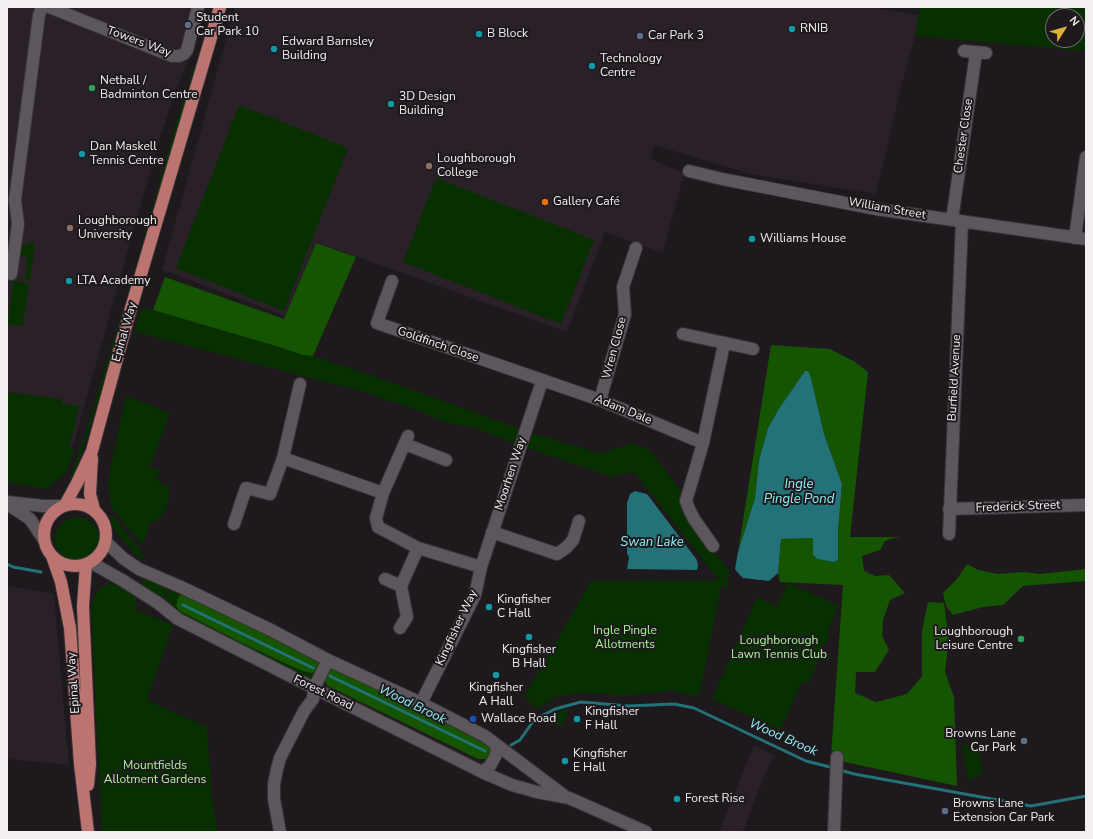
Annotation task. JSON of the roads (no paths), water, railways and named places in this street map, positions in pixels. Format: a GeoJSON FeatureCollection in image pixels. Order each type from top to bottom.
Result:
{"type":"FeatureCollection","features":[{"type":"Feature","properties":{"kind":"main road","name":"Epinal Way"},"geometry":{"type":"LineString","coordinates":[[63,506],[77,483],[92,451],[129,316],[220,7]]}},
{"type":"Feature","properties":{"kind":"main road","name":"Epinal Way"},"geometry":{"type":"LineString","coordinates":[[92,451],[90,494],[94,510]]}},
{"type":"Feature","properties":{"kind":"main road"},"geometry":{"type":"LineString","coordinates":[[76,503],[89,506],[101,518],[106,528],[106,542],[101,553],[88,563],[80,566],[68,565],[58,561],[52,556],[46,547],[44,540],[44,530],[48,519],[53,512],[63,506],[76,503]]}},
{"type":"Feature","properties":{"kind":"main road","name":"Epinal Way"},"geometry":{"type":"LineString","coordinates":[[52,556],[61,582],[70,628],[80,764],[87,811],[88,832]]}},
{"type":"Feature","properties":{"kind":"main road","name":"Epinal Way"},"geometry":{"type":"LineString","coordinates":[[87,811],[90,764],[83,606],[88,563]]}},
{"type":"Feature","properties":{"kind":"street"},"geometry":{"type":"LineString","coordinates":[[11,274],[18,224],[15,200],[39,15],[42,7]]}},
{"type":"Feature","properties":{"kind":"street","name":"Towers Way"},"geometry":{"type":"LineString","coordinates":[[49,7],[172,56],[179,56],[184,54],[187,50],[198,7]]}},
{"type":"Feature","properties":{"kind":"street","name":"Chester Close"},"geometry":{"type":"LineString","coordinates":[[957,221],[975,52]]}},
{"type":"Feature","properties":{"kind":"street"},"geometry":{"type":"LineString","coordinates":[[1080,238],[1086,157]]}},
{"type":"Feature","properties":{"kind":"street","name":"William Street"},"geometry":{"type":"LineString","coordinates":[[689,171],[722,180],[876,209],[1080,238]]}},
{"type":"Feature","properties":{"kind":"street","name":"Burfield Avenue"},"geometry":{"type":"LineString","coordinates":[[949,534],[957,221]]}},
{"type":"Feature","properties":{"kind":"street","name":"Wren Close"},"geometry":{"type":"LineString","coordinates":[[600,400],[625,314],[623,287],[636,248]]}},
{"type":"Feature","properties":{"kind":"street","name":"Goldfinch Close"},"geometry":{"type":"LineString","coordinates":[[392,281],[376,324],[542,381]]}},
{"type":"Feature","properties":{"kind":"street"},"geometry":{"type":"LineString","coordinates":[[683,334],[753,349]]}},
{"type":"Feature","properties":{"kind":"street"},"geometry":{"type":"LineString","coordinates":[[713,546],[689,509],[686,501],[703,443],[724,344]]}},
{"type":"Feature","properties":{"kind":"street","name":"Adam Dale"},"geometry":{"type":"LineString","coordinates":[[542,381],[600,400],[703,443]]}},
{"type":"Feature","properties":{"kind":"street","name":"Moorhen Way"},"geometry":{"type":"LineString","coordinates":[[481,567],[542,381]]}},
{"type":"Feature","properties":{"kind":"street"},"geometry":{"type":"LineString","coordinates":[[234,524],[246,488],[270,494],[283,458],[300,384]]}},
{"type":"Feature","properties":{"kind":"street"},"geometry":{"type":"LineString","coordinates":[[446,460],[406,440],[383,494],[376,518],[378,527],[418,548],[481,567]]}},
{"type":"Feature","properties":{"kind":"street"},"geometry":{"type":"LineString","coordinates":[[283,458],[383,494]]}},
{"type":"Feature","properties":{"kind":"street"},"geometry":{"type":"LineString","coordinates":[[7,503],[63,506]]}},
{"type":"Feature","properties":{"kind":"street"},"geometry":{"type":"LineString","coordinates":[[7,503],[30,519],[44,540]]}},
{"type":"Feature","properties":{"kind":"street","name":"Frederick Street"},"geometry":{"type":"LineString","coordinates":[[949,509],[1086,505]]}},
{"type":"Feature","properties":{"kind":"street"},"geometry":{"type":"LineString","coordinates":[[492,532],[556,554],[567,547],[572,540],[579,521]]}},
{"type":"Feature","properties":{"kind":"street","name":"Forest Road"},"geometry":{"type":"LineString","coordinates":[[106,542],[124,559],[139,569],[181,587],[271,630],[328,660],[421,703],[485,736],[569,798]]}},
{"type":"Feature","properties":{"kind":"street"},"geometry":{"type":"LineString","coordinates":[[400,628],[407,617],[401,586],[418,548]]}},
{"type":"Feature","properties":{"kind":"street","name":"Forest Road"},"geometry":{"type":"LineString","coordinates":[[88,563],[122,580],[158,602],[178,618],[482,772],[524,788],[569,798],[646,832]]}},
{"type":"Feature","properties":{"kind":"street","name":"Kingfisher Way"},"geometry":{"type":"LineString","coordinates":[[421,703],[475,595],[481,567]]}},
{"type":"Feature","properties":{"kind":"street"},"geometry":{"type":"LineString","coordinates":[[385,579],[401,586]]}},
{"type":"Feature","properties":{"kind":"street"},"geometry":{"type":"LineString","coordinates":[[280,832],[274,799],[274,784],[280,758],[304,711],[304,703],[314,688],[328,660]]}},
{"type":"Feature","properties":{"kind":"street"},"geometry":{"type":"LineString","coordinates":[[482,772],[490,766],[496,754],[497,745]]}},
{"type":"Feature","properties":{"kind":"street"},"geometry":{"type":"LineString","coordinates":[[834,832],[837,759]]}},
{"type":"Feature","properties":{"kind":"water","name":"Ingle Pingle Pond"},"geometry":{"type":"Polygon","coordinates":[[[805,371],[808,371],[811,378],[824,434],[842,484],[838,531],[838,560],[833,562],[818,559],[813,555],[813,538],[781,539],[778,573],[769,581],[743,578],[735,569],[738,552],[755,498],[759,460],[768,428],[780,407],[805,371]]]}},
{"type":"Feature","properties":{"kind":"water","name":"Swan Lake"},"geometry":{"type":"Polygon","coordinates":[[[635,491],[647,494],[697,560],[697,570],[627,569],[629,558],[627,553],[627,503],[630,494],[635,491]]]}},
{"type":"Feature","properties":{"kind":"waterway","name":"Wood Brook"},"geometry":{"type":"LineString","coordinates":[[7,564],[13,567],[41,572]]}},
{"type":"Feature","properties":{"kind":"waterway","name":"Wood Brook"},"geometry":{"type":"LineString","coordinates":[[183,605],[313,668]]}},
{"type":"Feature","properties":{"kind":"waterway","name":"Wood Brook"},"geometry":{"type":"LineString","coordinates":[[330,676],[485,751]]}},
{"type":"Feature","properties":{"kind":"waterway","name":"Wood Brook"},"geometry":{"type":"LineString","coordinates":[[511,745],[520,740],[534,720],[555,709],[581,702],[628,706],[674,704],[694,708],[806,761],[834,768]]}},
{"type":"Feature","properties":{"kind":"waterway","name":"Wood Brook"},"geometry":{"type":"LineString","coordinates":[[840,770],[854,774],[1031,806],[1086,796]]}},
{"type":"Feature","properties":{"kind":"place","name":"Student Car Park 10"},"geometry":{"type":"Point","coordinates":[188,25]}},
{"type":"Feature","properties":{"kind":"place","name":"RNIB"},"geometry":{"type":"Point","coordinates":[792,29]}},
{"type":"Feature","properties":{"kind":"place","name":"B Block"},"geometry":{"type":"Point","coordinates":[479,34]}},
{"type":"Feature","properties":{"kind":"place","name":"Car Park 3"},"geometry":{"type":"Point","coordinates":[640,36]}},
{"type":"Feature","properties":{"kind":"place","name":"Edward Barnsley Building"},"geometry":{"type":"Point","coordinates":[274,49]}},
{"type":"Feature","properties":{"kind":"place","name":"Technology Centre"},"geometry":{"type":"Point","coordinates":[592,66]}},
{"type":"Feature","properties":{"kind":"place","name":"Netball / Badminton Centre"},"geometry":{"type":"Point","coordinates":[92,88]}},
{"type":"Feature","properties":{"kind":"place","name":"3D Design Building"},"geometry":{"type":"Point","coordinates":[391,104]}},
{"type":"Feature","properties":{"kind":"place","name":"Dan Maskell Tennis Centre"},"geometry":{"type":"Point","coordinates":[82,154]}},
{"type":"Feature","properties":{"kind":"place","name":"Loughborough College"},"geometry":{"type":"Point","coordinates":[429,166]}},
{"type":"Feature","properties":{"kind":"place","name":"Gallery Café"},"geometry":{"type":"Point","coordinates":[545,202]}},
{"type":"Feature","properties":{"kind":"place","name":"Loughborough University"},"geometry":{"type":"Point","coordinates":[70,228]}},
{"type":"Feature","properties":{"kind":"place","name":"Williams House"},"geometry":{"type":"Point","coordinates":[752,239]}},
{"type":"Feature","properties":{"kind":"place","name":"LTA Academy"},"geometry":{"type":"Point","coordinates":[69,281]}},
{"type":"Feature","properties":{"kind":"place","name":"Kingfisher C Hall"},"geometry":{"type":"Point","coordinates":[489,607]}},
{"type":"Feature","properties":{"kind":"place","name":"Kingfisher B Hall"},"geometry":{"type":"Point","coordinates":[529,637]}},
{"type":"Feature","properties":{"kind":"place","name":"Loughborough Leisure Centre"},"geometry":{"type":"Point","coordinates":[1021,639]}},
{"type":"Feature","properties":{"kind":"place","name":"Kingfisher A Hall"},"geometry":{"type":"Point","coordinates":[496,675]}},
{"type":"Feature","properties":{"kind":"place","name":"Wallace Road"},"geometry":{"type":"Point","coordinates":[473,719]}},
{"type":"Feature","properties":{"kind":"place","name":"Kingfisher F Hall"},"geometry":{"type":"Point","coordinates":[577,719]}},
{"type":"Feature","properties":{"kind":"place","name":"Browns Lane Car Park"},"geometry":{"type":"Point","coordinates":[1024,741]}},
{"type":"Feature","properties":{"kind":"place","name":"Kingfisher E Hall"},"geometry":{"type":"Point","coordinates":[565,761]}},
{"type":"Feature","properties":{"kind":"place","name":"Forest Rise"},"geometry":{"type":"Point","coordinates":[677,799]}},
{"type":"Feature","properties":{"kind":"place","name":"Browns Lane Extension Car Park"},"geometry":{"type":"Point","coordinates":[945,811]}},
{"type":"Feature","properties":{"kind":"park label","name":"Ingle Pingle Allotments"},"geometry":{"type":"Point","coordinates":[625,638]}},
{"type":"Feature","properties":{"kind":"park label","name":"Loughborough Lawn Tennis Club"},"geometry":{"type":"Point","coordinates":[779,648]}},
{"type":"Feature","properties":{"kind":"park label","name":"Mountfields Allotment Gardens"},"geometry":{"type":"Point","coordinates":[155,773]}}]}
